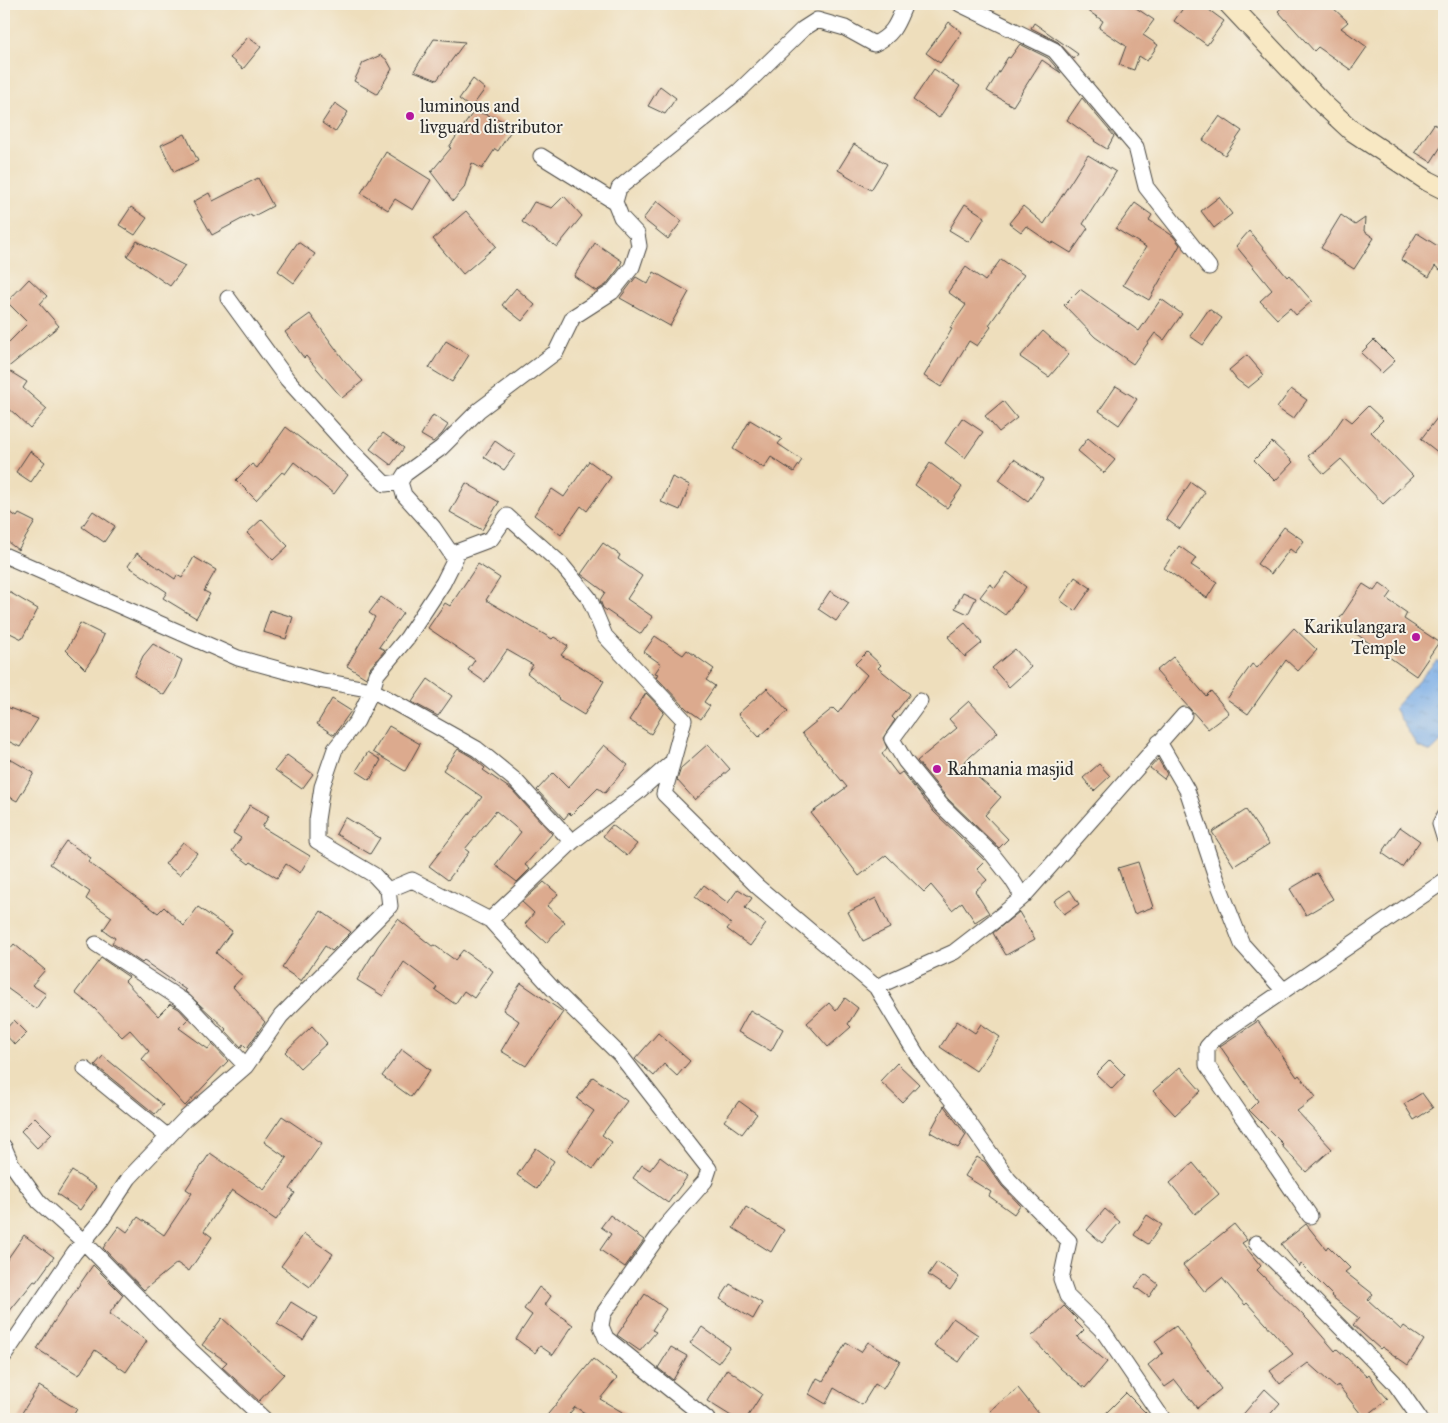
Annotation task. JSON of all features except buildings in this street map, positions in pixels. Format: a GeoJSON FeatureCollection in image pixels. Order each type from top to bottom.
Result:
{"type":"FeatureCollection","features":[{"type":"Feature","properties":{"kind":"main road"},"geometry":{"type":"LineString","coordinates":[[1229,4],[1323,104],[1351,130],[1428,181],[1444,189]]}},
{"type":"Feature","properties":{"kind":"street"},"geometry":{"type":"LineString","coordinates":[[615,202],[619,188],[739,91],[803,29],[817,20],[845,28],[874,44],[887,38],[905,4]]}},
{"type":"Feature","properties":{"kind":"street"},"geometry":{"type":"LineString","coordinates":[[960,4],[1054,50],[1136,147],[1146,187],[1209,267]]}},
{"type":"Feature","properties":{"kind":"street"},"geometry":{"type":"LineString","coordinates":[[4,1356],[129,1178],[186,1118],[246,1066],[281,1016],[390,906],[388,890],[374,875],[317,841],[317,820],[322,787],[335,749],[357,721],[372,690],[377,674],[406,638],[442,583],[455,559],[433,527],[404,495],[400,482],[405,474],[441,448],[479,410],[556,352],[573,317],[612,292],[632,267],[640,246],[637,234],[621,217],[615,202],[541,156]]}},
{"type":"Feature","properties":{"kind":"street"},"geometry":{"type":"LineString","coordinates":[[228,298],[287,379],[351,450],[385,484],[400,482]]}},
{"type":"Feature","properties":{"kind":"street"},"geometry":{"type":"LineString","coordinates":[[451,554],[491,539],[508,516],[561,564],[589,598],[605,636],[684,720],[664,794],[758,887],[876,987],[920,1060],[965,1117],[1009,1180],[1069,1241],[1061,1279],[1067,1296],[1103,1332],[1163,1419]]}},
{"type":"Feature","properties":{"kind":"street"},"geometry":{"type":"LineString","coordinates":[[4,556],[238,658],[318,680],[372,690],[477,749],[515,780],[572,842]]}},
{"type":"Feature","properties":{"kind":"street"},"geometry":{"type":"LineString","coordinates":[[920,702],[892,740],[905,762],[941,805],[992,854],[1023,897]]}},
{"type":"Feature","properties":{"kind":"street"},"geometry":{"type":"LineString","coordinates":[[876,987],[954,952],[1023,897],[1184,715]]}},
{"type":"Feature","properties":{"kind":"street"},"geometry":{"type":"LineString","coordinates":[[1159,742],[1187,790],[1217,880],[1242,944],[1284,991]]}},
{"type":"Feature","properties":{"kind":"street"},"geometry":{"type":"LineString","coordinates":[[490,920],[572,842],[638,792],[673,761]]}},
{"type":"Feature","properties":{"kind":"street"},"geometry":{"type":"LineString","coordinates":[[1444,816],[1440,824],[1444,837]]}},
{"type":"Feature","properties":{"kind":"street"},"geometry":{"type":"LineString","coordinates":[[388,890],[412,880],[490,920],[553,989],[620,1054],[709,1170],[705,1181],[664,1228],[603,1314],[601,1326],[606,1338],[625,1355],[707,1419]]}},
{"type":"Feature","properties":{"kind":"street"},"geometry":{"type":"LineString","coordinates":[[1310,1216],[1207,1065],[1207,1047],[1216,1037],[1444,881]]}},
{"type":"Feature","properties":{"kind":"street"},"geometry":{"type":"LineString","coordinates":[[96,944],[185,1002],[246,1066]]}},
{"type":"Feature","properties":{"kind":"street"},"geometry":{"type":"LineString","coordinates":[[85,1069],[168,1137]]}},
{"type":"Feature","properties":{"kind":"street"},"geometry":{"type":"LineString","coordinates":[[4,1147],[11,1163],[39,1202],[84,1241],[182,1342],[264,1419]]}},
{"type":"Feature","properties":{"kind":"street"},"geometry":{"type":"LineString","coordinates":[[1256,1243],[1302,1287],[1394,1382],[1420,1419]]}},
{"type":"Feature","properties":{"kind":"water"},"geometry":{"type":"Polygon","coordinates":[[[1437,660],[1444,667],[1444,739],[1431,752],[1417,746],[1394,708],[1437,660]]]}},
{"type":"Feature","properties":{"kind":"place","name":"luminous and livguard distributor"},"geometry":{"type":"Point","coordinates":[410,116]}},
{"type":"Feature","properties":{"kind":"place","name":"Karikulangara Temple"},"geometry":{"type":"Point","coordinates":[1416,637]}},
{"type":"Feature","properties":{"kind":"place","name":"Rahmania masjid"},"geometry":{"type":"Point","coordinates":[937,769]}}]}
